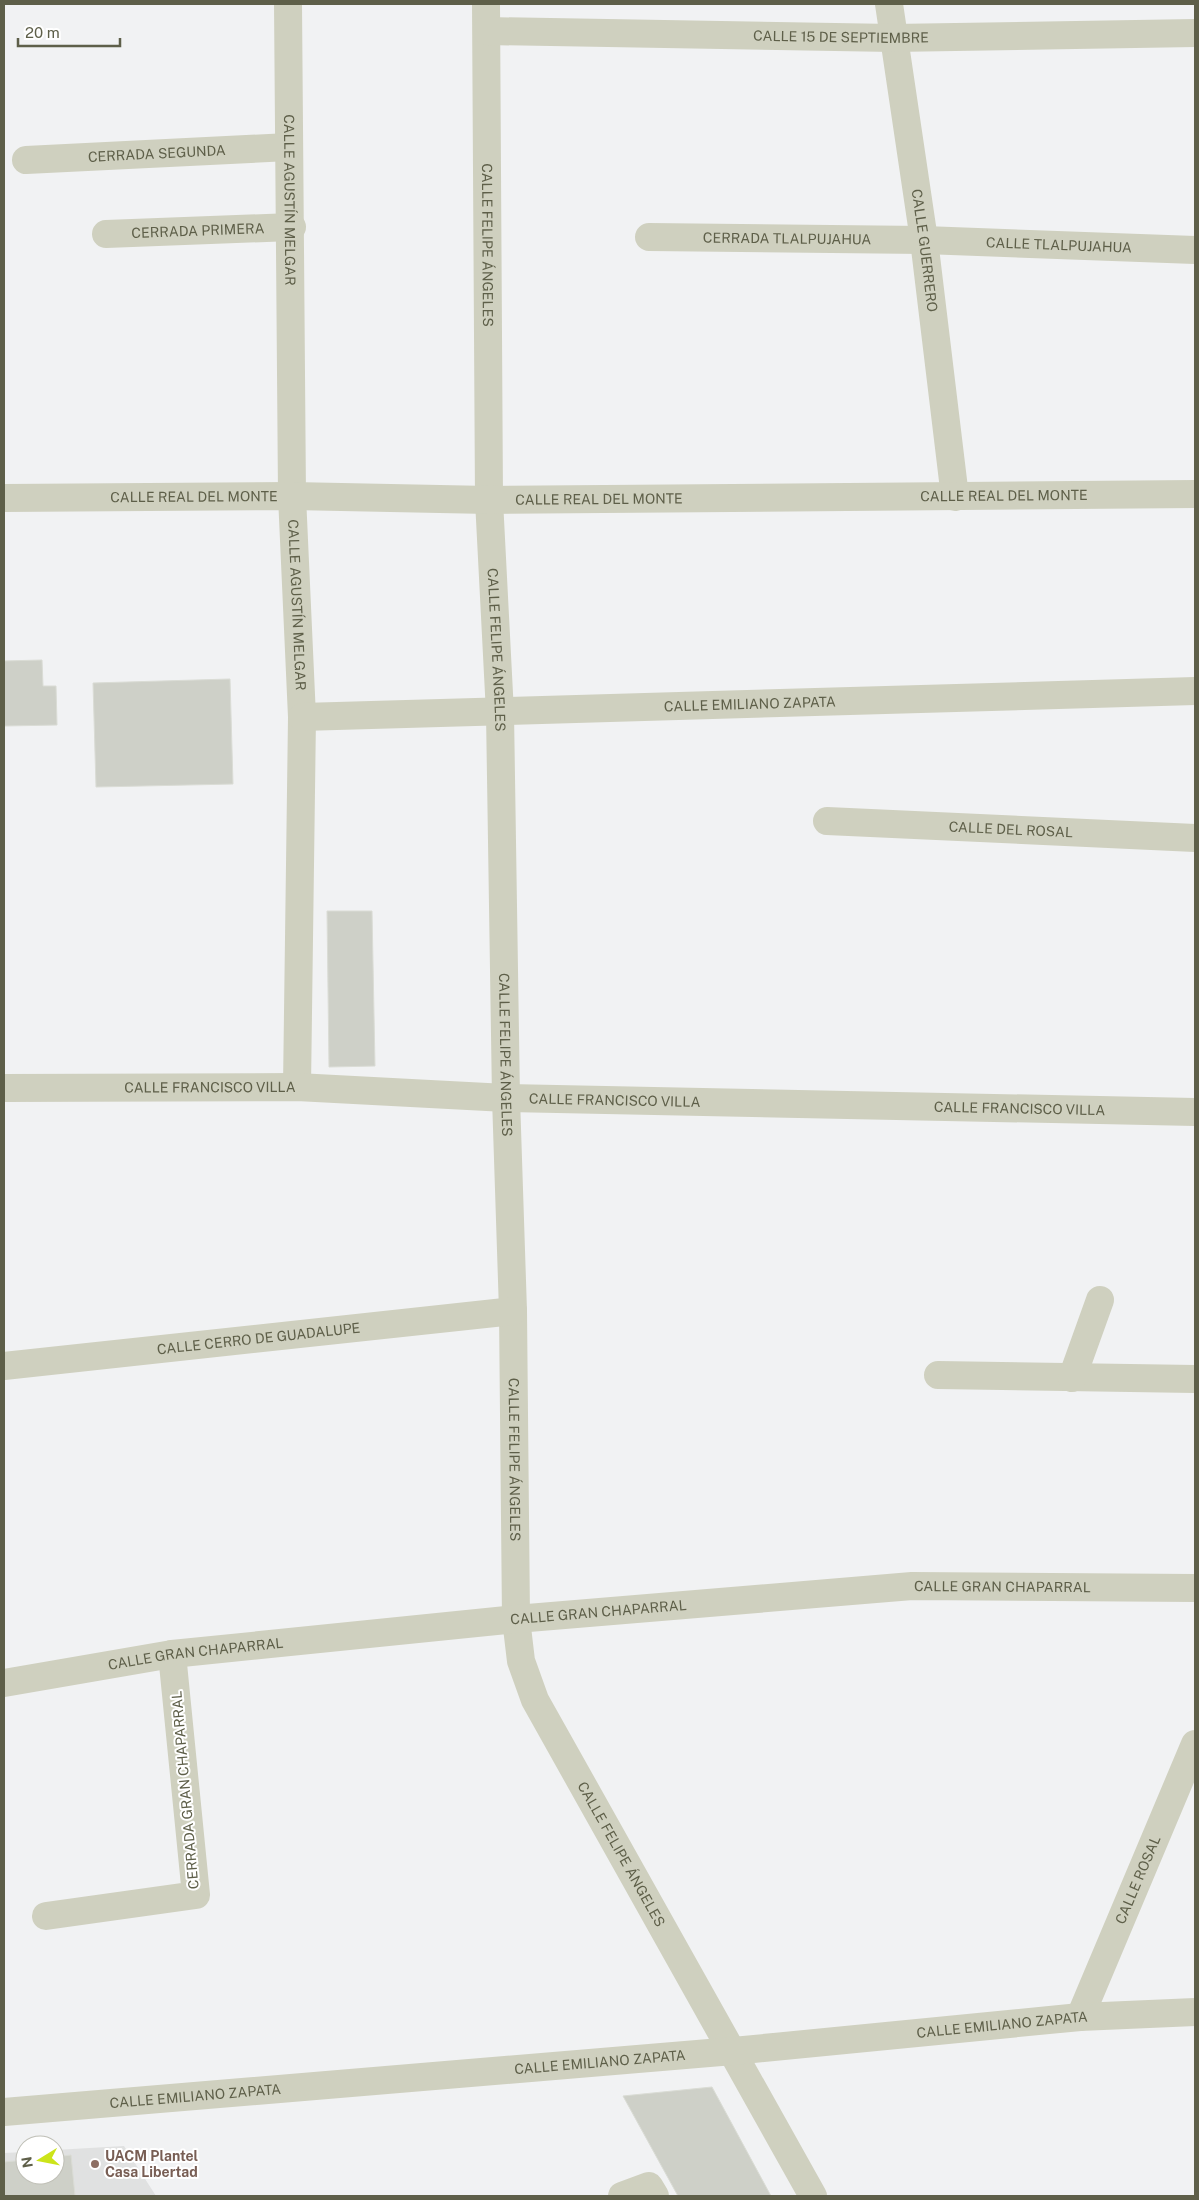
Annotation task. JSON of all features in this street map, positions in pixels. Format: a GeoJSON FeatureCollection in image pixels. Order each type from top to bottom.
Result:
{"type":"FeatureCollection","features":[{"type":"Feature","properties":{"kind":"street","name":"CALLE AGUSTÍN MELGAR"},"geometry":{"type":"LineString","coordinates":[[288,4],[289,147],[292,227],[292,496],[302,718],[297,1087]]}},
{"type":"Feature","properties":{"kind":"street","name":"CALLE FELIPE ÁNGELES"},"geometry":{"type":"LineString","coordinates":[[486,4],[489,500],[500,713],[506,1098],[513,1311],[516,1618],[521,1661],[535,1700],[733,2051]]}},
{"type":"Feature","properties":{"kind":"street","name":"CALLE GUERRERO"},"geometry":{"type":"LineString","coordinates":[[889,4],[924,240],[955,497]]}},
{"type":"Feature","properties":{"kind":"street","name":"CALLE 15 DE SEPTIEMBRE"},"geometry":{"type":"LineString","coordinates":[[487,31],[893,38],[1195,33]]}},
{"type":"Feature","properties":{"kind":"street","name":"CERRADA SEGUNDA"},"geometry":{"type":"LineString","coordinates":[[26,160],[289,147]]}},
{"type":"Feature","properties":{"kind":"street","name":"CERRADA PRIMERA"},"geometry":{"type":"LineString","coordinates":[[106,234],[292,227]]}},
{"type":"Feature","properties":{"kind":"street","name":"CERRADA TLALPUJAHUA"},"geometry":{"type":"LineString","coordinates":[[649,237],[924,240]]}},
{"type":"Feature","properties":{"kind":"street","name":"CALLE TLALPUJAHUA"},"geometry":{"type":"LineString","coordinates":[[924,240],[1195,250]]}},
{"type":"Feature","properties":{"kind":"street","name":"CALLE REAL DEL MONTE"},"geometry":{"type":"LineString","coordinates":[[4,498],[292,496],[489,500],[1195,494]]}},
{"type":"Feature","properties":{"kind":"street","name":"CALLE EMILIANO ZAPATA"},"geometry":{"type":"LineString","coordinates":[[302,718],[1195,691]]}},
{"type":"Feature","properties":{"kind":"street","name":"CALLE DEL ROSAL"},"geometry":{"type":"LineString","coordinates":[[827,821],[1195,838]]}},
{"type":"Feature","properties":{"kind":"street","name":"CALLE FRANCISCO VILLA"},"geometry":{"type":"LineString","coordinates":[[4,1088],[297,1087],[506,1098],[1195,1112]]}},
{"type":"Feature","properties":{"kind":"street"},"geometry":{"type":"LineString","coordinates":[[1072,1378],[1100,1300]]}},
{"type":"Feature","properties":{"kind":"street","name":"CALLE CERRO DE GUADALUPE"},"geometry":{"type":"LineString","coordinates":[[4,1366],[513,1311]]}},
{"type":"Feature","properties":{"kind":"street"},"geometry":{"type":"LineString","coordinates":[[938,1375],[1195,1379]]}},
{"type":"Feature","properties":{"kind":"street","name":"CALLE GRAN CHAPARRAL"},"geometry":{"type":"LineString","coordinates":[[4,1682],[172,1654],[516,1618],[912,1586],[1195,1588]]}},
{"type":"Feature","properties":{"kind":"street","name":"CERRADA GRAN CHAPARRAL"},"geometry":{"type":"LineString","coordinates":[[46,1916],[196,1895],[172,1654]]}},
{"type":"Feature","properties":{"kind":"street","name":"CALLE ROSAL"},"geometry":{"type":"LineString","coordinates":[[1080,2017],[1195,1744]]}},
{"type":"Feature","properties":{"kind":"street","name":"CALLE EMILIANO ZAPATA"},"geometry":{"type":"LineString","coordinates":[[4,2112],[733,2051],[1080,2017],[1195,2012]]}},
{"type":"Feature","properties":{"kind":"street"},"geometry":{"type":"LineString","coordinates":[[733,2051],[813,2196]]}},
{"type":"Feature","properties":{"kind":"street"},"geometry":{"type":"LineString","coordinates":[[622,2196],[649,2186],[655,2196]]}},
{"type":"Feature","properties":{"kind":"shaded area","name":"UACM Plantel Casa Libertad"},"geometry":{"type":"Polygon","coordinates":[[[124,2146],[156,2196],[4,2196],[4,2153],[15,2152],[15,2185],[65,2185],[65,2149],[124,2146]]]}},
{"type":"Feature","properties":{"kind":"building"},"geometry":{"type":"Polygon","coordinates":[[[42,660],[43,686],[56,686],[57,725],[4,726],[4,661],[42,660]]]}},
{"type":"Feature","properties":{"kind":"building"},"geometry":{"type":"Polygon","coordinates":[[[230,679],[233,784],[96,787],[93,683],[230,679]]]}},
{"type":"Feature","properties":{"kind":"building"},"geometry":{"type":"Polygon","coordinates":[[[327,911],[372,911],[375,1066],[329,1067],[327,911]]]}},
{"type":"Feature","properties":{"kind":"building"},"geometry":{"type":"Polygon","coordinates":[[[712,2087],[771,2196],[678,2196],[623,2096],[712,2087]]]}},
{"type":"Feature","properties":{"kind":"building"},"geometry":{"type":"Polygon","coordinates":[[[71,2155],[75,2196],[4,2196],[4,2162],[15,2161],[15,2185],[65,2185],[65,2156],[71,2155]]]}},
{"type":"Feature","properties":{"kind":"place","name":"UACM Plantel Casa Libertad"},"geometry":{"type":"Point","coordinates":[95,2164]}}]}
